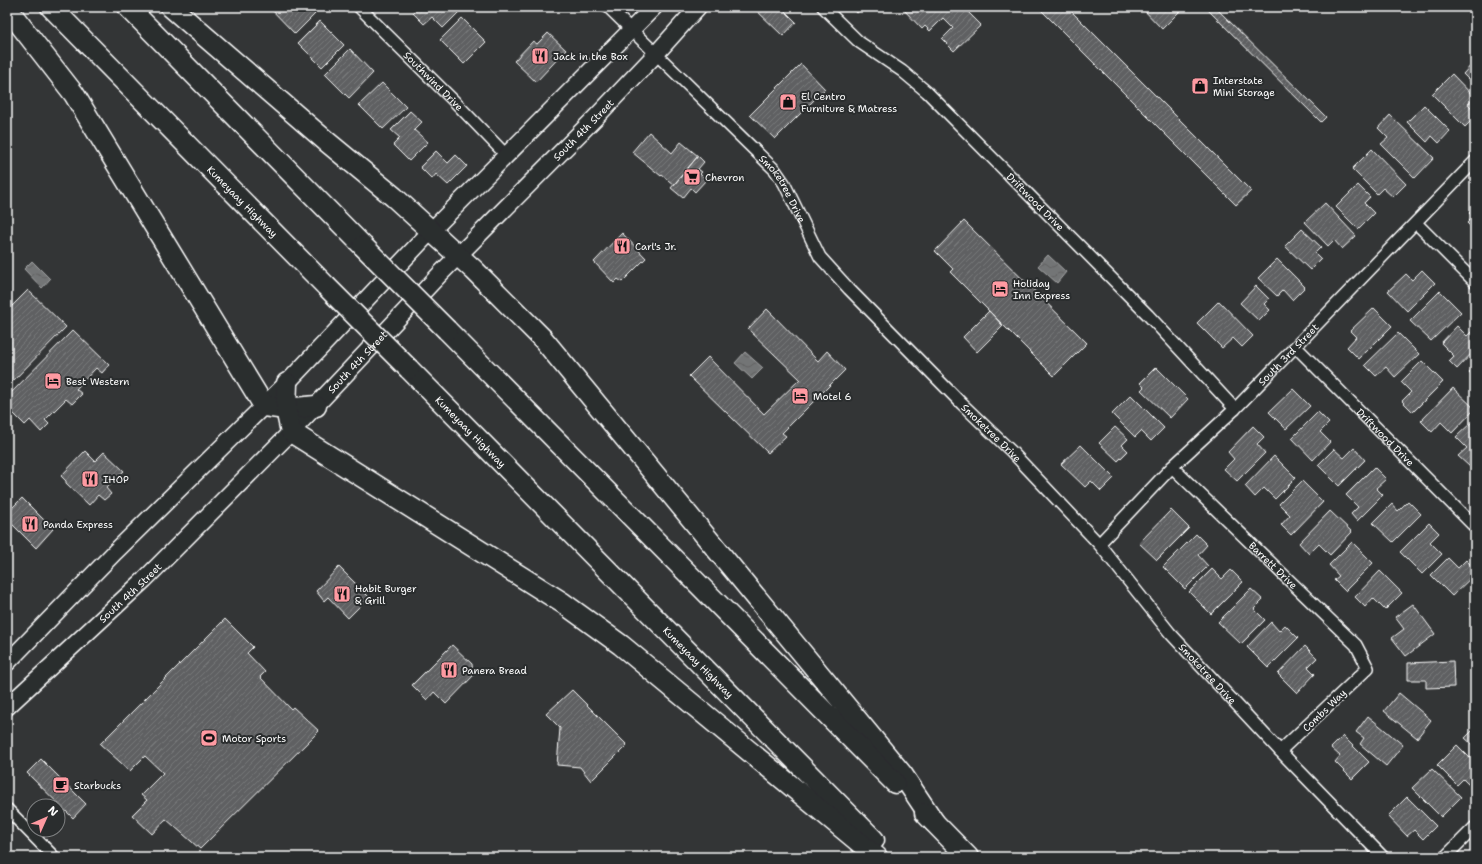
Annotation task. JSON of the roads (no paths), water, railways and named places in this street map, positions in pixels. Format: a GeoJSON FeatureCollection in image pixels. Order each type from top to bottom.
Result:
{"type":"FeatureCollection","features":[{"type":"Feature","properties":{"kind":"highway","name":"Kumeyaay Highway"},"geometry":{"type":"LineString","coordinates":[[51,7],[891,857]]}},
{"type":"Feature","properties":{"kind":"highway"},"geometry":{"type":"LineString","coordinates":[[128,7],[968,857]]}},
{"type":"Feature","properties":{"kind":"highway"},"geometry":{"type":"LineString","coordinates":[[171,7],[326,141],[394,197],[458,256],[543,339],[902,774],[934,822]]}},
{"type":"Feature","properties":{"kind":"highway"},"geometry":{"type":"LineString","coordinates":[[7,8],[74,94],[264,406],[286,409],[316,406]]}},
{"type":"Feature","properties":{"kind":"highway"},"geometry":{"type":"LineString","coordinates":[[287,383],[286,409],[291,432],[570,608],[621,645],[877,857]]}},
{"type":"Feature","properties":{"kind":"main road"},"geometry":{"type":"LineString","coordinates":[[7,662],[115,552],[287,383],[431,231],[654,7]]}},
{"type":"Feature","properties":{"kind":"main road","name":"South 4th Street"},"geometry":{"type":"LineString","coordinates":[[7,707],[144,580],[291,432],[458,256],[532,183],[655,55],[698,7]]}},
{"type":"Feature","properties":{"kind":"street","name":"Southwind Drive"},"geometry":{"type":"LineString","coordinates":[[359,7],[506,155]]}},
{"type":"Feature","properties":{"kind":"street","name":"Smoketree Drive"},"geometry":{"type":"LineString","coordinates":[[608,7],[655,55],[775,170],[784,182],[820,257],[855,297],[1012,452],[1099,544],[1170,633],[1280,751],[1383,857]]}},
{"type":"Feature","properties":{"kind":"street","name":"Driftwood Drive"},"geometry":{"type":"LineString","coordinates":[[823,7],[859,42],[902,71],[928,92],[1148,315],[1235,409]]}},
{"type":"Feature","properties":{"kind":"street","name":"South 3rd Street"},"geometry":{"type":"LineString","coordinates":[[1099,544],[1172,467],[1235,409],[1475,162]]}},
{"type":"Feature","properties":{"kind":"street"},"geometry":{"type":"LineString","coordinates":[[1416,223],[1475,282]]}},
{"type":"Feature","properties":{"kind":"street","name":"Driftwood Drive"},"geometry":{"type":"LineString","coordinates":[[1296,347],[1475,527]]}},
{"type":"Feature","properties":{"kind":"street","name":"Barrett Drive"},"geometry":{"type":"LineString","coordinates":[[1172,467],[1356,645],[1368,668]]}},
{"type":"Feature","properties":{"kind":"street","name":"Combs Way"},"geometry":{"type":"LineString","coordinates":[[1280,751],[1368,668]]}},
{"type":"Feature","properties":{"kind":"street"},"geometry":{"type":"LineString","coordinates":[[7,809],[54,857]]}},
{"type":"Feature","properties":{"kind":"street"},"geometry":{"type":"LineString","coordinates":[[1445,857],[1474,829]]}},
{"type":"Feature","properties":{"kind":"water"},"geometry":{"type":"Polygon","coordinates":[[[1048,255],[1066,272],[1057,283],[1038,266],[1048,255]]]}},
{"type":"Feature","properties":{"kind":"water"},"geometry":{"type":"Polygon","coordinates":[[[32,261],[50,279],[42,288],[24,269],[32,261]]]}},
{"type":"Feature","properties":{"kind":"water"},"geometry":{"type":"Polygon","coordinates":[[[745,352],[763,368],[752,379],[735,363],[745,352]]]}},
{"type":"Feature","properties":{"kind":"place","name":"Jack in the Box"},"geometry":{"type":"Point","coordinates":[540,56]}},
{"type":"Feature","properties":{"kind":"place","name":"Interstate Mini Storage"},"geometry":{"type":"Point","coordinates":[1200,86]}},
{"type":"Feature","properties":{"kind":"place","name":"El Centro Furniture & Matress"},"geometry":{"type":"Point","coordinates":[788,102]}},
{"type":"Feature","properties":{"kind":"place","name":"Chevron"},"geometry":{"type":"Point","coordinates":[692,177]}},
{"type":"Feature","properties":{"kind":"place","name":"Carl's Jr."},"geometry":{"type":"Point","coordinates":[622,246]}},
{"type":"Feature","properties":{"kind":"place","name":"Holiday Inn Express"},"geometry":{"type":"Point","coordinates":[1000,289]}},
{"type":"Feature","properties":{"kind":"place","name":"Best Western"},"geometry":{"type":"Point","coordinates":[53,381]}},
{"type":"Feature","properties":{"kind":"place","name":"Motel 6"},"geometry":{"type":"Point","coordinates":[800,396]}},
{"type":"Feature","properties":{"kind":"place","name":"IHOP"},"geometry":{"type":"Point","coordinates":[90,479]}},
{"type":"Feature","properties":{"kind":"place","name":"Panda Express"},"geometry":{"type":"Point","coordinates":[30,524]}},
{"type":"Feature","properties":{"kind":"place","name":"Habit Burger & Grill"},"geometry":{"type":"Point","coordinates":[342,594]}},
{"type":"Feature","properties":{"kind":"place","name":"Panera Bread"},"geometry":{"type":"Point","coordinates":[449,670]}},
{"type":"Feature","properties":{"kind":"place","name":"Motor Sports"},"geometry":{"type":"Point","coordinates":[209,738]}},
{"type":"Feature","properties":{"kind":"place","name":"Starbucks"},"geometry":{"type":"Point","coordinates":[61,785]}}]}
